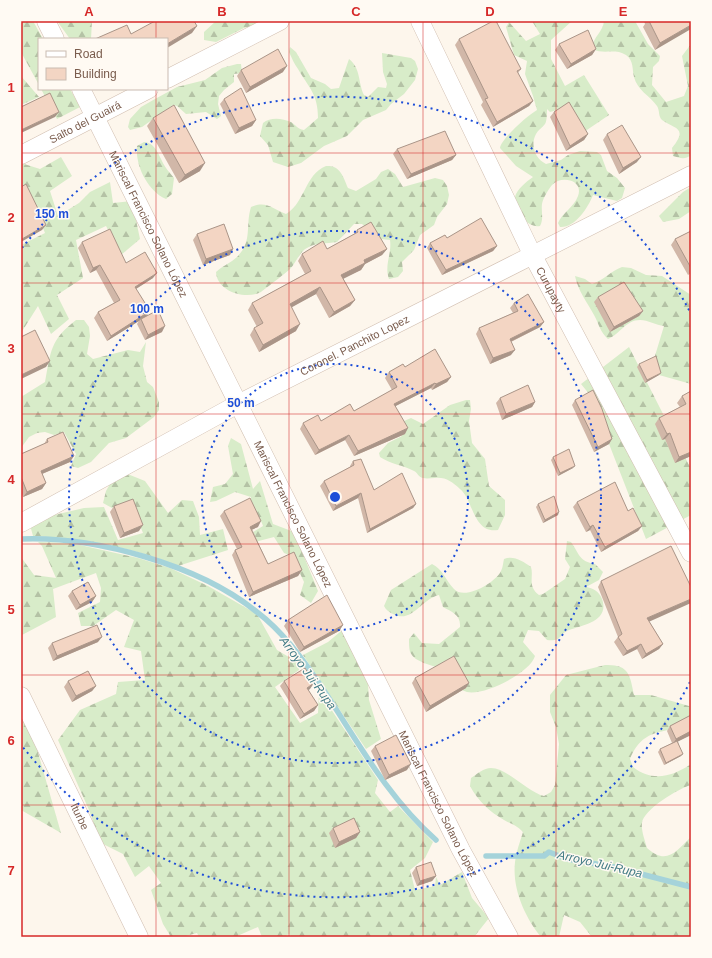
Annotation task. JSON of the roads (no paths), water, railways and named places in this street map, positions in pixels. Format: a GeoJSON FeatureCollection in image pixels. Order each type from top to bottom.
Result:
{"type":"FeatureCollection","features":[{"type":"Feature","properties":{"kind":"street"},"geometry":{"type":"LineString","coordinates":[[46,21],[54,38]]}},
{"type":"Feature","properties":{"kind":"street"},"geometry":{"type":"LineString","coordinates":[[168,78],[280,21]]}},
{"type":"Feature","properties":{"kind":"street","name":"Curupayty"},"geometry":{"type":"LineString","coordinates":[[420,21],[532,254],[691,553]]}},
{"type":"Feature","properties":{"kind":"street","name":"Mariscal Francisco Solano López"},"geometry":{"type":"LineString","coordinates":[[82,90],[461,850],[509,937]]}},
{"type":"Feature","properties":{"kind":"street","name":"Salto del Guairá"},"geometry":{"type":"LineString","coordinates":[[21,155],[147,90]]}},
{"type":"Feature","properties":{"kind":"street","name":"Coronel. Panchito Lopez"},"geometry":{"type":"LineString","coordinates":[[21,523],[238,404],[532,254],[691,175]]}},
{"type":"Feature","properties":{"kind":"street","name":"Iturbe"},"geometry":{"type":"LineString","coordinates":[[21,696],[139,937]]}},
{"type":"Feature","properties":{"kind":"waterway","name":"Arroyo Jui-Rupa"},"geometry":{"type":"LineString","coordinates":[[21,539],[50,539],[81,543],[113,548],[145,557],[176,567],[206,580],[233,595],[257,612],[275,627],[298,654],[319,683],[386,785],[418,823],[436,840]]}},
{"type":"Feature","properties":{"kind":"waterway","name":"Arroyo Jui-Rupa"},"geometry":{"type":"LineString","coordinates":[[486,856],[544,856],[549,852],[567,859],[614,867],[691,887]]}}]}
